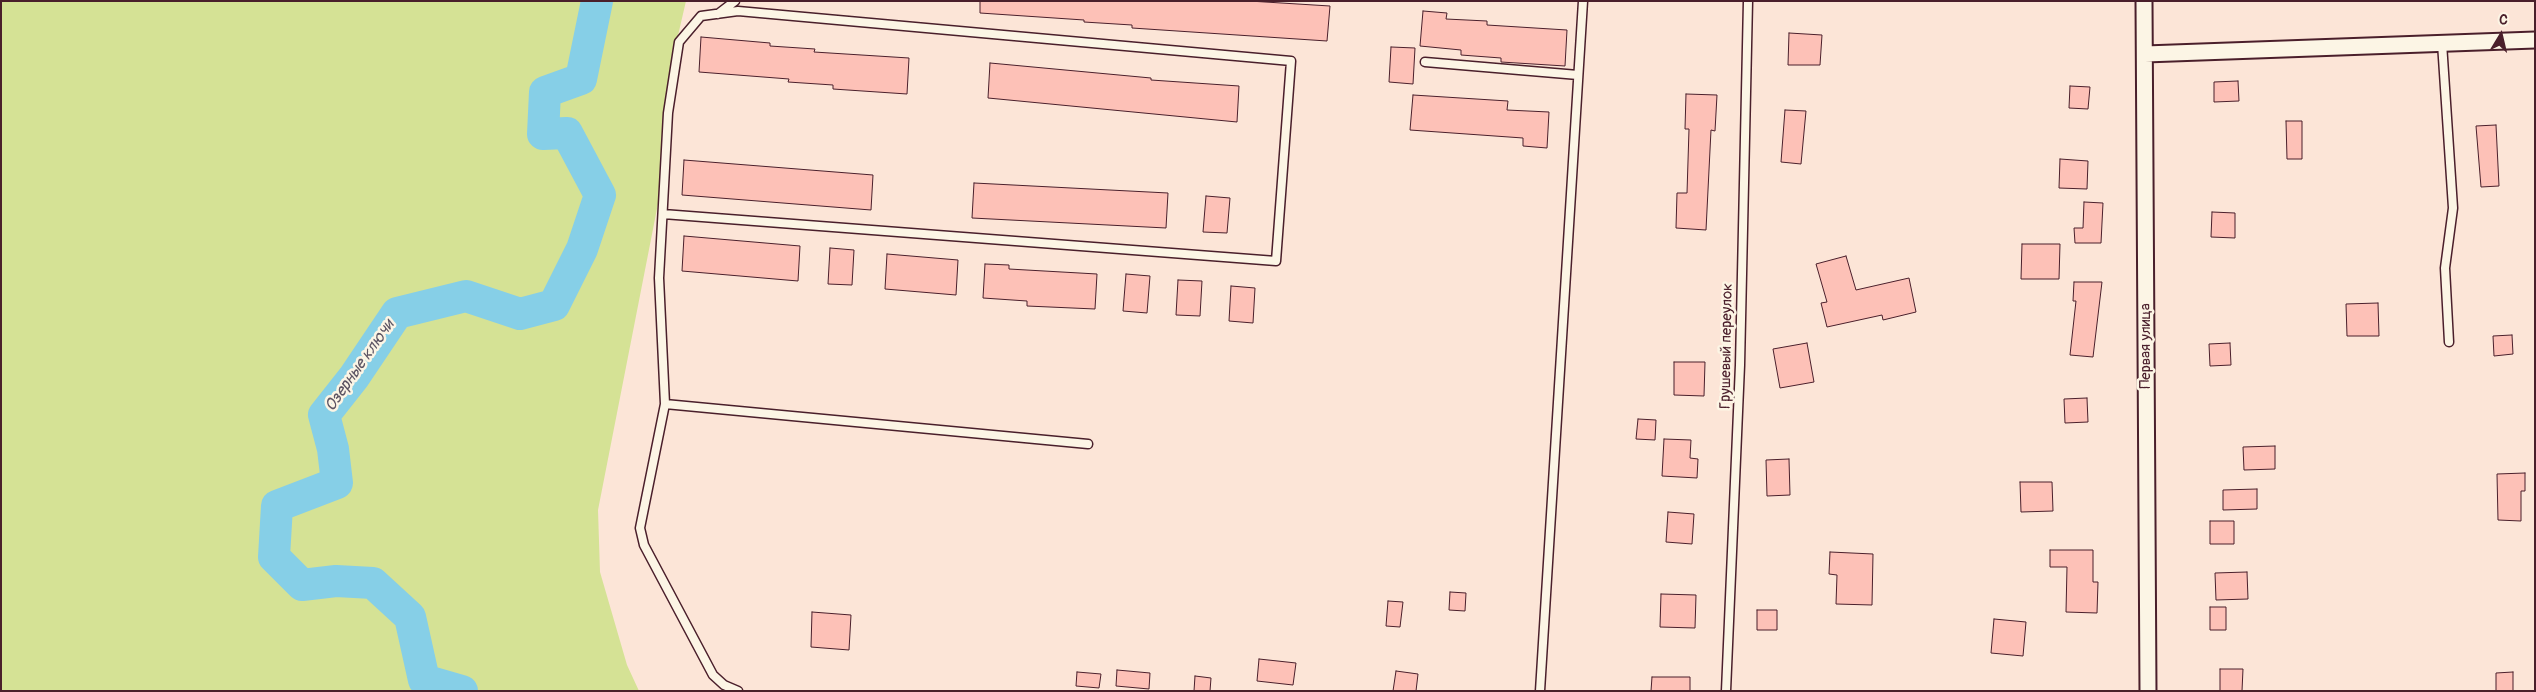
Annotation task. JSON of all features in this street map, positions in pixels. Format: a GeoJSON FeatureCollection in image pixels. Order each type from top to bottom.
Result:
{"type":"FeatureCollection","features":[{"type":"Feature","properties":{"kind":"street","name":"Первая улица"},"geometry":{"type":"LineString","coordinates":[[2144,1],[2148,691]]}},
{"type":"Feature","properties":{"kind":"street"},"geometry":{"type":"LineString","coordinates":[[2144,54],[2535,40]]}},
{"type":"Feature","properties":{"kind":"lane"},"geometry":{"type":"LineString","coordinates":[[718,14],[734,1]]}},
{"type":"Feature","properties":{"kind":"lane"},"geometry":{"type":"LineString","coordinates":[[1540,691],[1583,1]]}},
{"type":"Feature","properties":{"kind":"lane","name":"Грушевый переулок"},"geometry":{"type":"LineString","coordinates":[[1726,691],[1740,365],[1748,1]]}},
{"type":"Feature","properties":{"kind":"lane"},"geometry":{"type":"LineString","coordinates":[[663,214],[1276,261],[1291,61],[738,12],[702,16],[679,42],[668,113],[659,278],[665,404],[640,528],[644,545],[713,676],[724,685],[738,691]]}},
{"type":"Feature","properties":{"kind":"lane"},"geometry":{"type":"LineString","coordinates":[[2442,43],[2453,208],[2445,268],[2449,342]]}},
{"type":"Feature","properties":{"kind":"lane"},"geometry":{"type":"LineString","coordinates":[[1425,62],[1578,75]]}},
{"type":"Feature","properties":{"kind":"lane"},"geometry":{"type":"LineString","coordinates":[[665,404],[1088,444]]}},
{"type":"Feature","properties":{"kind":"green space"},"geometry":{"type":"Polygon","coordinates":[[[1,1],[686,1],[670,70],[663,178],[598,510],[600,572],[627,665],[639,691],[1,691],[1,1]]]}},
{"type":"Feature","properties":{"kind":"building"},"geometry":{"type":"Polygon","coordinates":[[[980,1],[1249,1],[1330,6],[1327,41],[1132,28],[1132,25],[1084,22],[1084,20],[980,13],[980,1]]]}},
{"type":"Feature","properties":{"kind":"building"},"geometry":{"type":"Polygon","coordinates":[[[1423,11],[1447,13],[1446,19],[1487,21],[1487,25],[1567,30],[1565,66],[1501,62],[1501,58],[1461,55],[1461,50],[1420,46],[1423,11]]]}},
{"type":"Feature","properties":{"kind":"building"},"geometry":{"type":"Polygon","coordinates":[[[1789,33],[1822,35],[1820,65],[1788,65],[1789,33]]]}},
{"type":"Feature","properties":{"kind":"building"},"geometry":{"type":"Polygon","coordinates":[[[701,37],[770,43],[770,46],[815,49],[814,52],[909,58],[907,94],[833,89],[833,85],[788,82],[789,79],[699,72],[701,37]]]}},
{"type":"Feature","properties":{"kind":"building"},"geometry":{"type":"Polygon","coordinates":[[[1391,47],[1415,48],[1413,84],[1389,82],[1391,47]]]}},
{"type":"Feature","properties":{"kind":"building"},"geometry":{"type":"Polygon","coordinates":[[[990,63],[1151,78],[1151,80],[1239,86],[1237,122],[988,98],[990,63]]]}},
{"type":"Feature","properties":{"kind":"building"},"geometry":{"type":"Polygon","coordinates":[[[2238,81],[2239,101],[2214,102],[2214,82],[2238,81]]]}},
{"type":"Feature","properties":{"kind":"building"},"geometry":{"type":"Polygon","coordinates":[[[2070,86],[2090,87],[2088,109],[2069,108],[2070,86]]]}},
{"type":"Feature","properties":{"kind":"building"},"geometry":{"type":"Polygon","coordinates":[[[1686,94],[1717,95],[1715,131],[1711,130],[1706,230],[1676,228],[1677,193],[1687,193],[1689,129],[1685,129],[1686,94]]]}},
{"type":"Feature","properties":{"kind":"building"},"geometry":{"type":"Polygon","coordinates":[[[1413,95],[1508,101],[1507,110],[1549,112],[1547,148],[1523,146],[1523,138],[1410,130],[1413,95]]]}},
{"type":"Feature","properties":{"kind":"building"},"geometry":{"type":"Polygon","coordinates":[[[1785,110],[1806,111],[1801,164],[1781,162],[1785,110]]]}},
{"type":"Feature","properties":{"kind":"building"},"geometry":{"type":"Polygon","coordinates":[[[2286,121],[2302,121],[2302,159],[2287,159],[2286,121]]]}},
{"type":"Feature","properties":{"kind":"building"},"geometry":{"type":"Polygon","coordinates":[[[2496,125],[2499,186],[2481,187],[2476,126],[2496,125]]]}},
{"type":"Feature","properties":{"kind":"building"},"geometry":{"type":"Polygon","coordinates":[[[2060,159],[2088,161],[2087,189],[2059,188],[2060,159]]]}},
{"type":"Feature","properties":{"kind":"building"},"geometry":{"type":"Polygon","coordinates":[[[684,160],[873,175],[871,210],[682,195],[684,160]]]}},
{"type":"Feature","properties":{"kind":"building"},"geometry":{"type":"Polygon","coordinates":[[[974,183],[1168,193],[1166,228],[972,218],[974,183]]]}},
{"type":"Feature","properties":{"kind":"building"},"geometry":{"type":"Polygon","coordinates":[[[1206,196],[1230,198],[1227,233],[1203,232],[1206,196]]]}},
{"type":"Feature","properties":{"kind":"building"},"geometry":{"type":"Polygon","coordinates":[[[2084,202],[2103,203],[2101,243],[2075,243],[2074,228],[2083,228],[2084,202]]]}},
{"type":"Feature","properties":{"kind":"building"},"geometry":{"type":"Polygon","coordinates":[[[2212,212],[2235,213],[2235,238],[2211,237],[2212,212]]]}},
{"type":"Feature","properties":{"kind":"building"},"geometry":{"type":"Polygon","coordinates":[[[684,236],[800,246],[798,281],[682,271],[684,236]]]}},
{"type":"Feature","properties":{"kind":"building"},"geometry":{"type":"Polygon","coordinates":[[[2022,244],[2060,244],[2059,279],[2021,279],[2022,244]]]}},
{"type":"Feature","properties":{"kind":"building"},"geometry":{"type":"Polygon","coordinates":[[[830,248],[854,250],[852,285],[828,284],[830,248]]]}},
{"type":"Feature","properties":{"kind":"building"},"geometry":{"type":"Polygon","coordinates":[[[887,254],[958,260],[956,295],[885,289],[887,254]]]}},
{"type":"Feature","properties":{"kind":"building"},"geometry":{"type":"Polygon","coordinates":[[[1846,256],[1856,290],[1909,278],[1916,312],[1883,320],[1882,315],[1827,327],[1821,303],[1827,302],[1816,264],[1846,256]]]}},
{"type":"Feature","properties":{"kind":"building"},"geometry":{"type":"Polygon","coordinates":[[[985,264],[1009,265],[1009,269],[1097,274],[1095,309],[1027,306],[1027,301],[983,298],[985,264]]]}},
{"type":"Feature","properties":{"kind":"building"},"geometry":{"type":"Polygon","coordinates":[[[1126,274],[1150,276],[1147,313],[1123,311],[1126,274]]]}},
{"type":"Feature","properties":{"kind":"building"},"geometry":{"type":"Polygon","coordinates":[[[1178,280],[1202,281],[1200,316],[1176,315],[1178,280]]]}},
{"type":"Feature","properties":{"kind":"building"},"geometry":{"type":"Polygon","coordinates":[[[2074,282],[2102,282],[2093,357],[2070,355],[2076,301],[2073,301],[2074,282]]]}},
{"type":"Feature","properties":{"kind":"building"},"geometry":{"type":"Polygon","coordinates":[[[1231,286],[1255,288],[1253,323],[1229,321],[1231,286]]]}},
{"type":"Feature","properties":{"kind":"building"},"geometry":{"type":"Polygon","coordinates":[[[2378,303],[2379,336],[2347,336],[2346,304],[2378,303]]]}},
{"type":"Feature","properties":{"kind":"building"},"geometry":{"type":"Polygon","coordinates":[[[2512,335],[2513,354],[2494,356],[2493,336],[2512,335]]]}},
{"type":"Feature","properties":{"kind":"building"},"geometry":{"type":"Polygon","coordinates":[[[1807,343],[1814,382],[1780,388],[1773,349],[1807,343]]]}},
{"type":"Feature","properties":{"kind":"building"},"geometry":{"type":"Polygon","coordinates":[[[2230,343],[2231,365],[2210,366],[2209,344],[2230,343]]]}},
{"type":"Feature","properties":{"kind":"building"},"geometry":{"type":"Polygon","coordinates":[[[1674,362],[1705,362],[1704,396],[1674,395],[1674,362]]]}},
{"type":"Feature","properties":{"kind":"building"},"geometry":{"type":"Polygon","coordinates":[[[2087,398],[2088,422],[2065,423],[2064,399],[2087,398]]]}},
{"type":"Feature","properties":{"kind":"building"},"geometry":{"type":"Polygon","coordinates":[[[1638,419],[1656,420],[1655,440],[1636,439],[1638,419]]]}},
{"type":"Feature","properties":{"kind":"building"},"geometry":{"type":"Polygon","coordinates":[[[1664,439],[1691,440],[1690,458],[1698,459],[1697,478],[1662,476],[1664,439]]]}},
{"type":"Feature","properties":{"kind":"building"},"geometry":{"type":"Polygon","coordinates":[[[2275,446],[2275,469],[2244,470],[2243,447],[2275,446]]]}},
{"type":"Feature","properties":{"kind":"building"},"geometry":{"type":"Polygon","coordinates":[[[1789,459],[1790,495],[1767,496],[1766,460],[1789,459]]]}},
{"type":"Feature","properties":{"kind":"building"},"geometry":{"type":"Polygon","coordinates":[[[2525,473],[2525,491],[2521,491],[2521,521],[2498,520],[2497,474],[2525,473]]]}},
{"type":"Feature","properties":{"kind":"building"},"geometry":{"type":"Polygon","coordinates":[[[2020,482],[2052,482],[2053,511],[2021,512],[2020,482]]]}},
{"type":"Feature","properties":{"kind":"building"},"geometry":{"type":"Polygon","coordinates":[[[2257,489],[2257,509],[2223,510],[2223,490],[2257,489]]]}},
{"type":"Feature","properties":{"kind":"building"},"geometry":{"type":"Polygon","coordinates":[[[1668,512],[1694,514],[1692,544],[1666,542],[1668,512]]]}},
{"type":"Feature","properties":{"kind":"building"},"geometry":{"type":"Polygon","coordinates":[[[2210,521],[2234,521],[2234,544],[2210,544],[2210,521]]]}},
{"type":"Feature","properties":{"kind":"building"},"geometry":{"type":"Polygon","coordinates":[[[2050,550],[2093,550],[2093,582],[2098,582],[2097,613],[2066,612],[2067,567],[2050,567],[2050,550]]]}},
{"type":"Feature","properties":{"kind":"building"},"geometry":{"type":"Polygon","coordinates":[[[1830,552],[1873,554],[1872,605],[1836,604],[1837,575],[1829,574],[1830,552]]]}},
{"type":"Feature","properties":{"kind":"building"},"geometry":{"type":"Polygon","coordinates":[[[2247,572],[2248,599],[2216,600],[2215,573],[2247,572]]]}},
{"type":"Feature","properties":{"kind":"building"},"geometry":{"type":"Polygon","coordinates":[[[1450,592],[1466,593],[1465,611],[1449,610],[1450,592]]]}},
{"type":"Feature","properties":{"kind":"building"},"geometry":{"type":"Polygon","coordinates":[[[1661,594],[1696,595],[1695,628],[1660,627],[1661,594]]]}},
{"type":"Feature","properties":{"kind":"building"},"geometry":{"type":"Polygon","coordinates":[[[1388,601],[1403,602],[1400,627],[1386,626],[1388,601]]]}},
{"type":"Feature","properties":{"kind":"building"},"geometry":{"type":"Polygon","coordinates":[[[2210,607],[2226,607],[2226,630],[2210,630],[2210,607]]]}},
{"type":"Feature","properties":{"kind":"building"},"geometry":{"type":"Polygon","coordinates":[[[1757,610],[1777,610],[1777,630],[1757,630],[1757,610]]]}},
{"type":"Feature","properties":{"kind":"building"},"geometry":{"type":"Polygon","coordinates":[[[812,612],[851,615],[849,650],[811,647],[812,612]]]}},
{"type":"Feature","properties":{"kind":"building"},"geometry":{"type":"Polygon","coordinates":[[[1994,619],[2026,622],[2023,656],[1991,653],[1994,619]]]}},
{"type":"Feature","properties":{"kind":"building"},"geometry":{"type":"Polygon","coordinates":[[[1259,659],[1296,663],[1293,685],[1257,681],[1259,659]]]}},
{"type":"Feature","properties":{"kind":"building"},"geometry":{"type":"Polygon","coordinates":[[[2220,669],[2243,669],[2242,691],[2220,691],[2220,669]]]}},
{"type":"Feature","properties":{"kind":"building"},"geometry":{"type":"Polygon","coordinates":[[[1117,670],[1150,673],[1149,689],[1116,686],[1117,670]]]}},
{"type":"Feature","properties":{"kind":"building"},"geometry":{"type":"Polygon","coordinates":[[[1396,671],[1418,674],[1416,691],[1393,691],[1396,671]]]}},
{"type":"Feature","properties":{"kind":"building"},"geometry":{"type":"Polygon","coordinates":[[[1077,672],[1101,674],[1099,688],[1076,686],[1077,672]]]}},
{"type":"Feature","properties":{"kind":"building"},"geometry":{"type":"Polygon","coordinates":[[[2513,672],[2513,691],[2496,691],[2496,673],[2513,672]]]}},
{"type":"Feature","properties":{"kind":"building"},"geometry":{"type":"Polygon","coordinates":[[[1195,676],[1211,678],[1210,691],[1194,691],[1195,676]]]}},
{"type":"Feature","properties":{"kind":"building"},"geometry":{"type":"Polygon","coordinates":[[[1652,677],[1690,677],[1690,691],[1651,691],[1652,677]]]}},
{"type":"Feature","properties":{"kind":"waterway","name":"Озерные ключи"},"geometry":{"type":"LineString","coordinates":[[462,691],[424,680],[410,617],[373,583],[336,581],[302,585],[274,557],[277,506],[337,483],[333,449],[324,415],[354,377],[397,313],[466,296],[520,314],[554,305],[582,249],[600,195],[567,133],[543,134],[545,92],[581,79],[597,1]]}}]}
